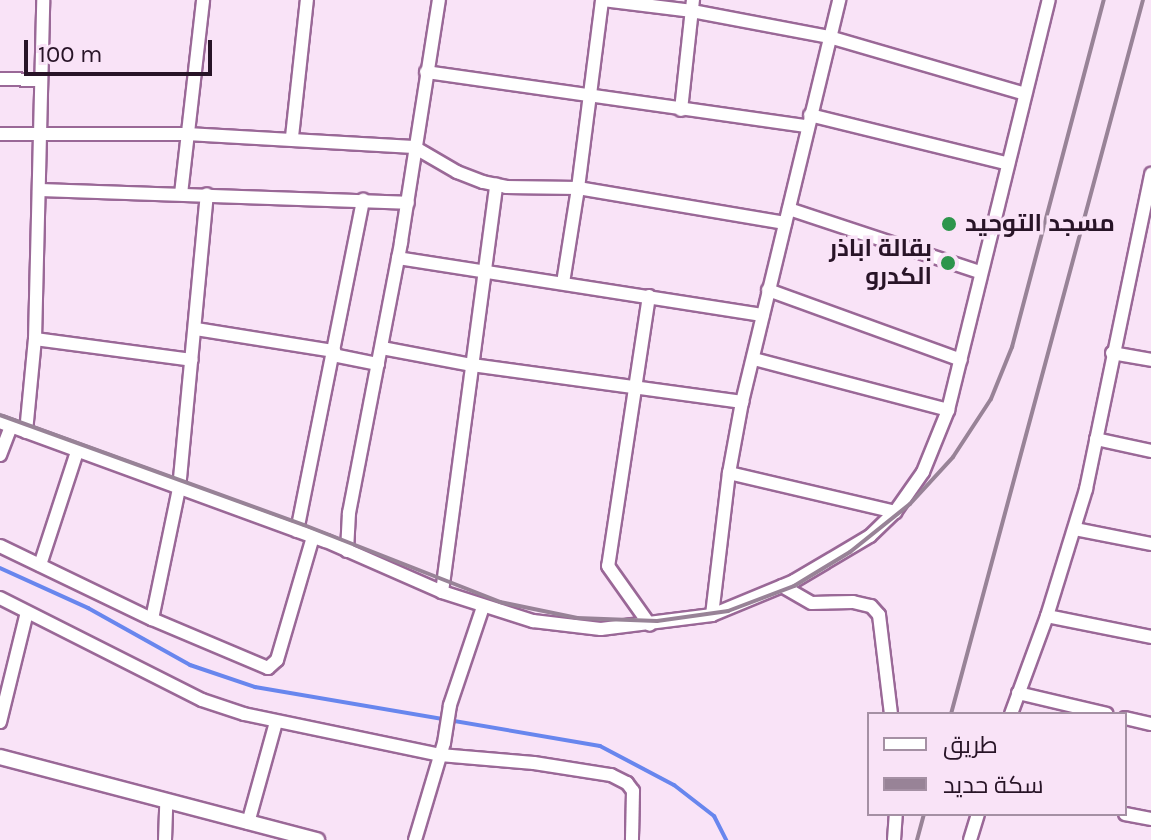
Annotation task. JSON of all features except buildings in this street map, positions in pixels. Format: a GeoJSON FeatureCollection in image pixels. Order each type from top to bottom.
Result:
{"type":"FeatureCollection","features":[{"type":"Feature","properties":{"kind":"street"},"geometry":{"type":"LineString","coordinates":[[26,432],[35,339],[43,0]]}},
{"type":"Feature","properties":{"kind":"street"},"geometry":{"type":"LineString","coordinates":[[181,194],[203,0]]}},
{"type":"Feature","properties":{"kind":"street"},"geometry":{"type":"LineString","coordinates":[[292,137],[307,0]]}},
{"type":"Feature","properties":{"kind":"street"},"geometry":{"type":"LineString","coordinates":[[347,551],[349,513],[408,203],[414,147],[439,0]]}},
{"type":"Feature","properties":{"kind":"street"},"geometry":{"type":"LineString","coordinates":[[563,283],[603,0],[692,5],[829,37],[1025,94]]}},
{"type":"Feature","properties":{"kind":"street"},"geometry":{"type":"LineString","coordinates":[[712,615],[729,473],[742,402],[839,0]]}},
{"type":"Feature","properties":{"kind":"street"},"geometry":{"type":"LineString","coordinates":[[0,455],[6,424],[313,537],[483,607],[567,626],[601,629],[712,615],[782,586],[870,536],[895,512],[923,472],[948,410],[1006,163],[1049,0]]}},
{"type":"Feature","properties":{"kind":"street"},"geometry":{"type":"LineString","coordinates":[[681,110],[692,5]]}},
{"type":"Feature","properties":{"kind":"street"},"geometry":{"type":"LineString","coordinates":[[426,72],[681,110],[808,120],[1006,163]]}},
{"type":"Feature","properties":{"kind":"street"},"geometry":{"type":"LineString","coordinates":[[0,79],[41,80]]}},
{"type":"Feature","properties":{"kind":"street"},"geometry":{"type":"LineString","coordinates":[[0,134],[292,137],[414,147],[457,172],[496,185],[578,188],[785,223]]}},
{"type":"Feature","properties":{"kind":"street"},"geometry":{"type":"LineString","coordinates":[[1012,712],[1075,529],[1151,174]]}},
{"type":"Feature","properties":{"kind":"street"},"geometry":{"type":"LineString","coordinates":[[442,592],[496,185]]}},
{"type":"Feature","properties":{"kind":"street"},"geometry":{"type":"LineString","coordinates":[[39,190],[408,203]]}},
{"type":"Feature","properties":{"kind":"street"},"geometry":{"type":"LineString","coordinates":[[152,619],[179,489],[207,194]]}},
{"type":"Feature","properties":{"kind":"street"},"geometry":{"type":"LineString","coordinates":[[297,531],[363,200]]}},
{"type":"Feature","properties":{"kind":"street"},"geometry":{"type":"LineString","coordinates":[[789,209],[980,272]]}},
{"type":"Feature","properties":{"kind":"street"},"geometry":{"type":"LineString","coordinates":[[398,258],[763,315]]}},
{"type":"Feature","properties":{"kind":"street"},"geometry":{"type":"LineString","coordinates":[[768,290],[961,360]]}},
{"type":"Feature","properties":{"kind":"street"},"geometry":{"type":"LineString","coordinates":[[649,296],[608,566],[650,625]]}},
{"type":"Feature","properties":{"kind":"street"},"geometry":{"type":"LineString","coordinates":[[196,329],[378,364]]}},
{"type":"Feature","properties":{"kind":"street"},"geometry":{"type":"LineString","coordinates":[[35,339],[192,360]]}},
{"type":"Feature","properties":{"kind":"street"},"geometry":{"type":"LineString","coordinates":[[382,348],[472,365],[742,402]]}},
{"type":"Feature","properties":{"kind":"street"},"geometry":{"type":"LineString","coordinates":[[1112,353],[1151,360]]}},
{"type":"Feature","properties":{"kind":"street"},"geometry":{"type":"LineString","coordinates":[[754,359],[948,410]]}},
{"type":"Feature","properties":{"kind":"street"},"geometry":{"type":"LineString","coordinates":[[1096,439],[1151,451]]}},
{"type":"Feature","properties":{"kind":"street"},"geometry":{"type":"LineString","coordinates":[[40,565],[77,452]]}},
{"type":"Feature","properties":{"kind":"street"},"geometry":{"type":"LineString","coordinates":[[729,473],[895,512]]}},
{"type":"Feature","properties":{"kind":"street"},"geometry":{"type":"LineString","coordinates":[[1075,529],[1151,544]]}},
{"type":"Feature","properties":{"kind":"street"},"geometry":{"type":"LineString","coordinates":[[0,546],[152,619],[262,666],[274,666],[313,537]]}},
{"type":"Feature","properties":{"kind":"street"},"geometry":{"type":"LineString","coordinates":[[782,586],[812,603],[853,602],[871,606],[879,615],[891,712]]}},
{"type":"Feature","properties":{"kind":"street"},"geometry":{"type":"LineString","coordinates":[[0,598],[202,700],[276,722],[622,779],[631,786],[636,804],[632,840]]}},
{"type":"Feature","properties":{"kind":"street"},"geometry":{"type":"LineString","coordinates":[[415,840],[442,749],[450,705],[483,607]]}},
{"type":"Feature","properties":{"kind":"street"},"geometry":{"type":"LineString","coordinates":[[0,722],[27,612]]}},
{"type":"Feature","properties":{"kind":"street"},"geometry":{"type":"LineString","coordinates":[[1047,616],[1151,637]]}},
{"type":"Feature","properties":{"kind":"street"},"geometry":{"type":"LineString","coordinates":[[1018,693],[1099,712]]}},
{"type":"Feature","properties":{"kind":"street"},"geometry":{"type":"LineString","coordinates":[[1127,718],[1151,724]]}},
{"type":"Feature","properties":{"kind":"street"},"geometry":{"type":"LineString","coordinates":[[248,823],[276,722]]}},
{"type":"Feature","properties":{"kind":"street"},"geometry":{"type":"LineString","coordinates":[[0,757],[317,840]]}},
{"type":"Feature","properties":{"kind":"street"},"geometry":{"type":"LineString","coordinates":[[165,840],[166,802]]}},
{"type":"Feature","properties":{"kind":"street"},"geometry":{"type":"LineString","coordinates":[[1127,814],[1151,819]]}},
{"type":"Feature","properties":{"kind":"street"},"geometry":{"type":"LineString","coordinates":[[894,840],[896,816]]}},
{"type":"Feature","properties":{"kind":"street"},"geometry":{"type":"LineString","coordinates":[[970,840],[977,816]]}},
{"type":"Feature","properties":{"kind":"waterway"},"geometry":{"type":"LineString","coordinates":[[0,568],[88,608],[190,665],[255,687],[600,746],[674,785],[714,816],[726,840]]}},
{"type":"Feature","properties":{"kind":"railway"},"geometry":{"type":"LineString","coordinates":[[0,415],[304,525],[500,602],[577,618],[657,621],[728,611],[794,586],[850,552],[910,504],[953,457],[991,399],[1012,347],[1104,0]]}},
{"type":"Feature","properties":{"kind":"railway"},"geometry":{"type":"LineString","coordinates":[[952,712],[1143,0]]}},
{"type":"Feature","properties":{"kind":"railway"},"geometry":{"type":"LineString","coordinates":[[917,840],[923,816]]}},
{"type":"Feature","properties":{"kind":"place","name":"مسجد التوحيد"},"geometry":{"type":"Point","coordinates":[949,224]}},
{"type":"Feature","properties":{"kind":"place","name":"بقالة اباذر الكدرو"},"geometry":{"type":"Point","coordinates":[948,263]}}]}
